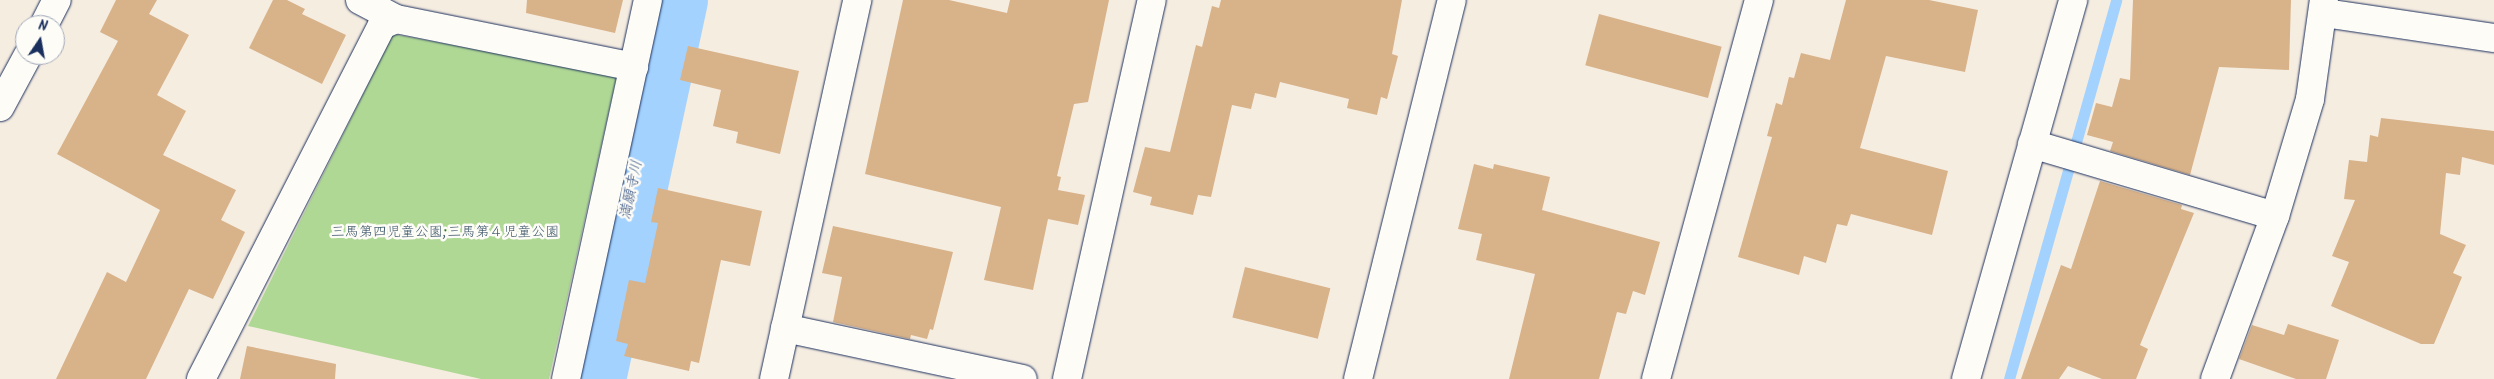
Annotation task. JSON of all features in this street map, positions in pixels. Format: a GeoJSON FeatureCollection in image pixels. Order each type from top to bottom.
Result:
{"type":"FeatureCollection","features":[{"type":"Feature","properties":{"kind":"street"},"geometry":{"type":"LineString","coordinates":[[49,15],[57,0]]}},
{"type":"Feature","properties":{"kind":"street"},"geometry":{"type":"LineString","coordinates":[[360,0],[396,19],[634,67]]}},
{"type":"Feature","properties":{"kind":"street"},"geometry":{"type":"LineString","coordinates":[[566,379],[648,0]]}},
{"type":"Feature","properties":{"kind":"street"},"geometry":{"type":"LineString","coordinates":[[774,379],[857,0]]}},
{"type":"Feature","properties":{"kind":"street"},"geometry":{"type":"LineString","coordinates":[[1067,379],[1152,0]]}},
{"type":"Feature","properties":{"kind":"street"},"geometry":{"type":"LineString","coordinates":[[1358,379],[1452,0]]}},
{"type":"Feature","properties":{"kind":"street"},"geometry":{"type":"LineString","coordinates":[[1656,379],[1759,0]]}},
{"type":"Feature","properties":{"kind":"street"},"geometry":{"type":"LineString","coordinates":[[1966,379],[2071,0]]}},
{"type":"Feature","properties":{"kind":"street"},"geometry":{"type":"LineString","coordinates":[[2215,379],[2275,216],[2310,99],[2324,7],[2494,38]]}},
{"type":"Feature","properties":{"kind":"street"},"geometry":{"type":"LineString","coordinates":[[201,379],[382,25],[396,19]]}},
{"type":"Feature","properties":{"kind":"street"},"geometry":{"type":"LineString","coordinates":[[0,106],[23,65]]}},
{"type":"Feature","properties":{"kind":"street"},"geometry":{"type":"LineString","coordinates":[[2032,144],[2275,216]]}},
{"type":"Feature","properties":{"kind":"street"},"geometry":{"type":"LineString","coordinates":[[785,328],[1023,379]]}},
{"type":"Feature","properties":{"kind":"green space","name":"三馬第四児童公園;三馬第４児童公園"},"geometry":{"type":"Polygon","coordinates":[[[393,34],[617,75],[549,379],[481,379],[248,326],[393,34]]]}},
{"type":"Feature","properties":{"kind":"building"},"geometry":{"type":"Polygon","coordinates":[[[116,0],[157,0],[149,14],[189,35],[157,95],[186,111],[163,155],[236,190],[221,220],[245,232],[213,299],[189,289],[146,379],[56,379],[107,272],[126,282],[160,210],[57,154],[118,41],[100,32],[116,0]]]}},
{"type":"Feature","properties":{"kind":"building"},"geometry":{"type":"Polygon","coordinates":[[[273,0],[287,0],[305,9],[302,14],[346,35],[322,84],[249,48],[273,0]]]}},
{"type":"Feature","properties":{"kind":"building"},"geometry":{"type":"Polygon","coordinates":[[[527,0],[623,0],[615,33],[526,13],[527,0]]]}},
{"type":"Feature","properties":{"kind":"building"},"geometry":{"type":"Polygon","coordinates":[[[903,0],[949,0],[1007,13],[1010,0],[1109,0],[1088,102],[1074,104],[1057,176],[1061,177],[1058,190],[1085,195],[1078,225],[1048,219],[1033,290],[984,280],[1001,207],[865,174],[903,0]]]}},
{"type":"Feature","properties":{"kind":"building"},"geometry":{"type":"Polygon","coordinates":[[[1221,0],[1402,0],[1392,54],[1398,56],[1387,99],[1381,97],[1377,115],[1347,108],[1349,99],[1280,82],[1276,98],[1255,93],[1251,109],[1232,105],[1211,197],[1198,195],[1193,215],[1150,205],[1152,197],[1133,192],[1145,147],[1170,152],[1196,45],[1202,47],[1212,6],[1219,8],[1221,0]]]}},
{"type":"Feature","properties":{"kind":"building"},"geometry":{"type":"Polygon","coordinates":[[[1846,0],[1929,0],[1978,10],[1965,72],[1886,56],[1860,148],[1948,171],[1932,235],[1851,214],[1847,226],[1837,224],[1826,263],[1804,256],[1799,275],[1738,257],[1772,137],[1767,136],[1776,103],[1782,105],[1789,77],[1794,78],[1801,53],[1830,60],[1846,0]]]}},
{"type":"Feature","properties":{"kind":"building"},"geometry":{"type":"Polygon","coordinates":[[[2133,0],[2291,0],[2289,70],[2219,67],[2190,175],[2110,151],[2113,142],[2087,135],[2096,103],[2112,107],[2120,78],[2130,80],[2133,0]]]}},
{"type":"Feature","properties":{"kind":"building"},"geometry":{"type":"Polygon","coordinates":[[[1599,14],[1722,47],[1708,98],[1585,65],[1599,14]]]}},
{"type":"Feature","properties":{"kind":"building"},"geometry":{"type":"Polygon","coordinates":[[[688,46],[799,71],[780,154],[736,143],[738,132],[713,126],[721,90],[680,80],[688,46]]]}},
{"type":"Feature","properties":{"kind":"building"},"geometry":{"type":"Polygon","coordinates":[[[2381,118],[2494,131],[2494,165],[2462,157],[2460,175],[2446,173],[2440,234],[2466,245],[2453,273],[2462,277],[2434,344],[2421,344],[2331,306],[2349,262],[2332,256],[2355,200],[2344,199],[2349,160],[2367,162],[2370,135],[2378,137],[2381,118]]]}},
{"type":"Feature","properties":{"kind":"building"},"geometry":{"type":"Polygon","coordinates":[[[1474,164],[1493,169],[1494,164],[1550,177],[1542,210],[1660,242],[1645,295],[1633,291],[1626,314],[1617,312],[1599,379],[1509,379],[1535,274],[1476,260],[1482,234],[1458,229],[1474,164]]]}},
{"type":"Feature","properties":{"kind":"building"},"geometry":{"type":"Polygon","coordinates":[[[2100,181],[2182,205],[2181,209],[2194,213],[2140,345],[2148,349],[2136,379],[2102,379],[2068,366],[2059,379],[2021,379],[2061,265],[2071,269],[2100,181]]]}},
{"type":"Feature","properties":{"kind":"building"},"geometry":{"type":"Polygon","coordinates":[[[658,188],[762,211],[750,266],[721,260],[699,363],[691,361],[689,371],[624,356],[628,344],[616,341],[629,280],[645,283],[658,223],[651,222],[658,188]]]}},
{"type":"Feature","properties":{"kind":"building"},"geometry":{"type":"Polygon","coordinates":[[[833,226],[953,252],[933,330],[930,329],[927,339],[911,335],[910,339],[833,322],[842,277],[822,273],[833,226]]]}},
{"type":"Feature","properties":{"kind":"building"},"geometry":{"type":"Polygon","coordinates":[[[1245,267],[1330,288],[1318,339],[1232,317],[1245,267]]]}},
{"type":"Feature","properties":{"kind":"building"},"geometry":{"type":"Polygon","coordinates":[[[2288,324],[2339,340],[2326,379],[2296,379],[2239,359],[2252,325],[2284,335],[2288,324]]]}},
{"type":"Feature","properties":{"kind":"building"},"geometry":{"type":"Polygon","coordinates":[[[247,346],[336,364],[335,379],[240,379],[247,346]]]}},
{"type":"Feature","properties":{"kind":"waterway","name":"満願寺川"},"geometry":{"type":"LineString","coordinates":[[591,379],[673,0]]}},
{"type":"Feature","properties":{"kind":"waterway"},"geometry":{"type":"LineString","coordinates":[[2009,379],[2116,0]]}}]}
